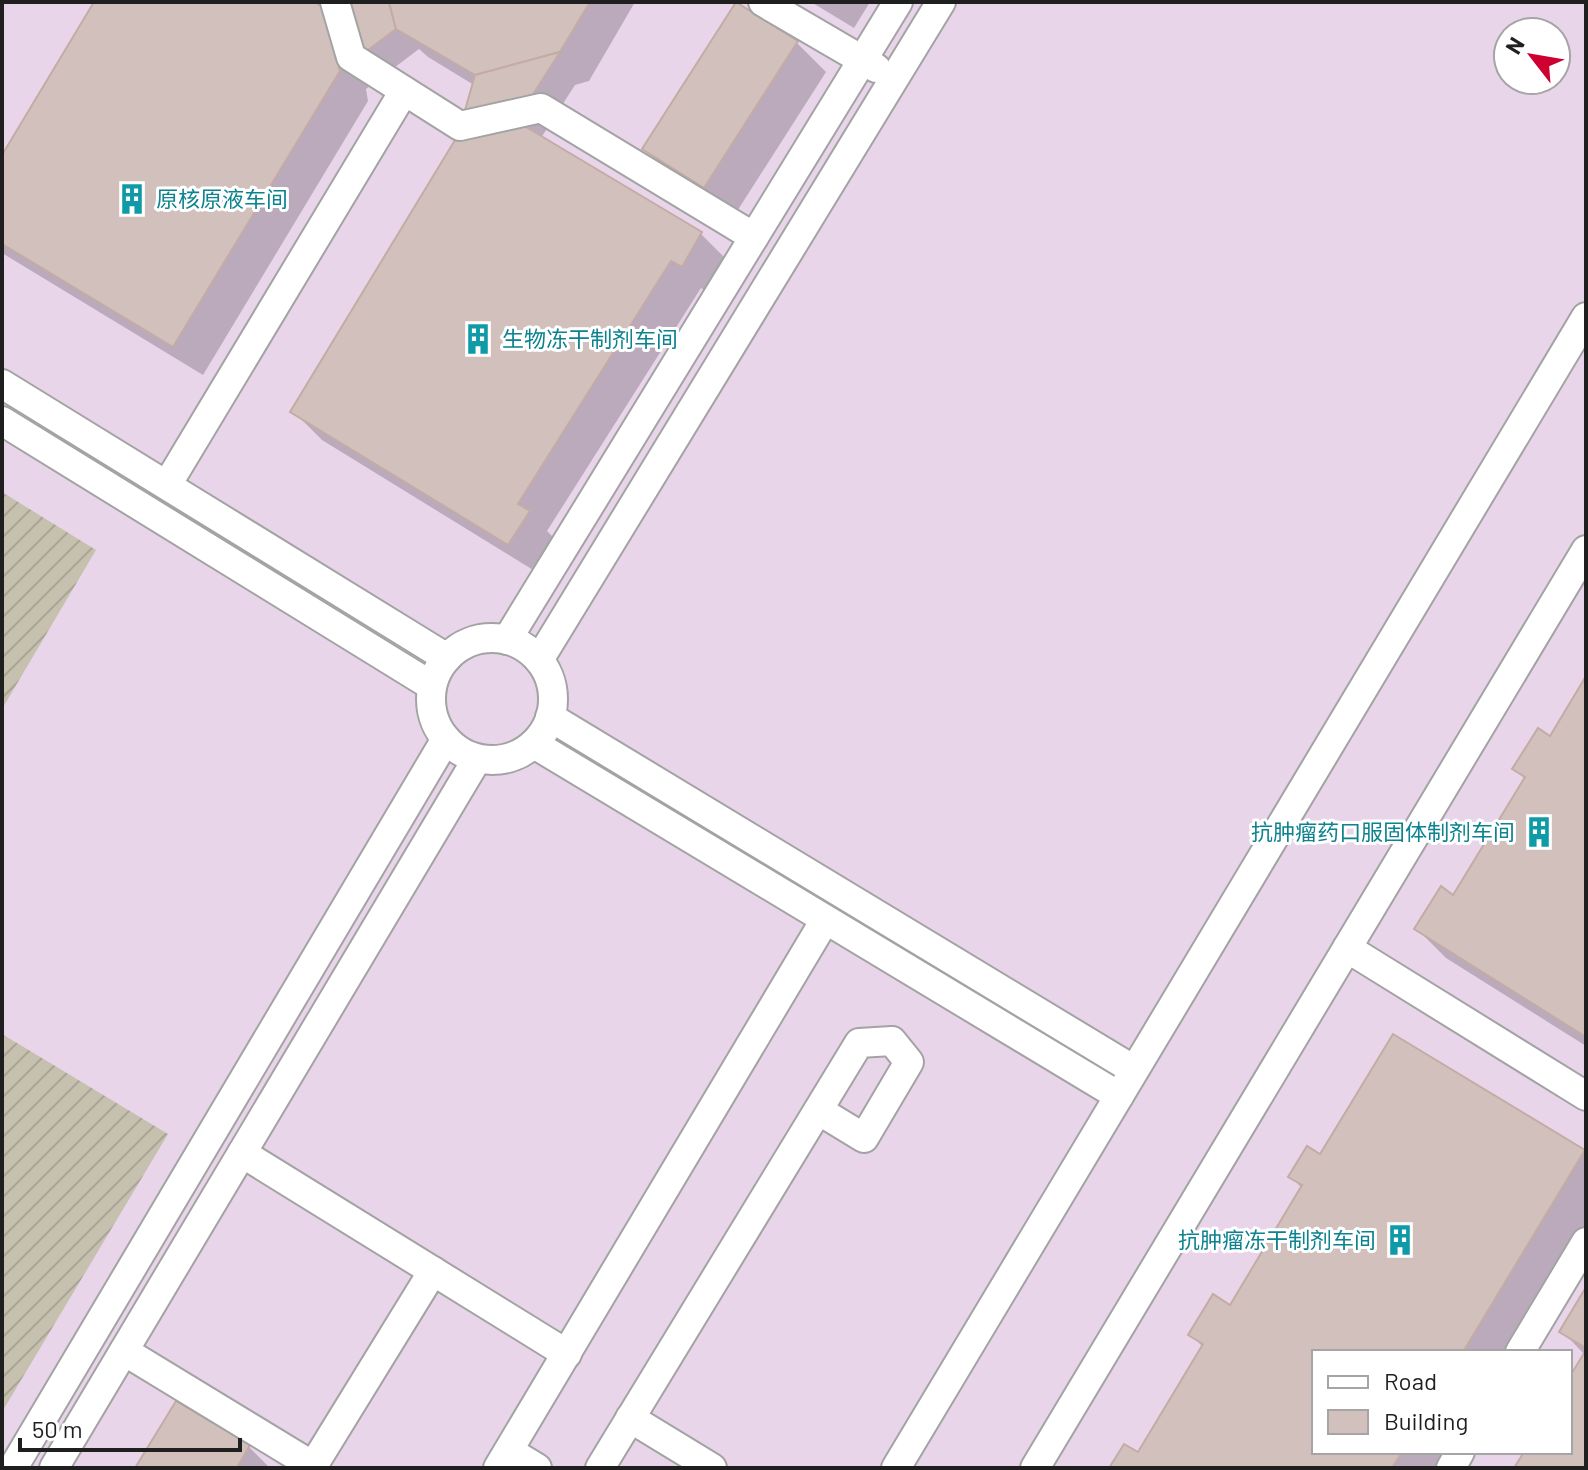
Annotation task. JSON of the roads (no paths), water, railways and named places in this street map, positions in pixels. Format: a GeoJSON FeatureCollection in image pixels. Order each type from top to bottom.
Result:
{"type":"FeatureCollection","features":[{"type":"Feature","properties":{"kind":"street"},"geometry":{"type":"LineString","coordinates":[[335,2],[351,57],[460,126],[541,108],[754,237]]}},
{"type":"Feature","properties":{"kind":"street"},"geometry":{"type":"LineString","coordinates":[[763,2],[894,79]]}},
{"type":"Feature","properties":{"kind":"street"},"geometry":{"type":"LineString","coordinates":[[507,640],[898,2]]}},
{"type":"Feature","properties":{"kind":"street"},"geometry":{"type":"LineString","coordinates":[[539,660],[941,2]]}},
{"type":"Feature","properties":{"kind":"street"},"geometry":{"type":"LineString","coordinates":[[167,485],[404,91]]}},
{"type":"Feature","properties":{"kind":"street"},"geometry":{"type":"LineString","coordinates":[[896,1468],[1586,317]]}},
{"type":"Feature","properties":{"kind":"street"},"geometry":{"type":"LineString","coordinates":[[2,384],[447,658]]}},
{"type":"Feature","properties":{"kind":"street"},"geometry":{"type":"LineString","coordinates":[[2,421],[432,686]]}},
{"type":"Feature","properties":{"kind":"street"},"geometry":{"type":"LineString","coordinates":[[1035,1468],[1586,550]]}},
{"type":"Feature","properties":{"kind":"street"},"geometry":{"type":"LineString","coordinates":[[498,637],[517,643],[539,660],[552,689],[550,717],[534,744],[517,755],[497,760],[477,759],[458,750],[446,739],[434,719],[430,699],[434,679],[447,658],[459,647],[478,639],[498,637]]}},
{"type":"Feature","properties":{"kind":"street"},"geometry":{"type":"LineString","coordinates":[[550,717],[1134,1070]]}},
{"type":"Feature","properties":{"kind":"street"},"geometry":{"type":"LineString","coordinates":[[13,1468],[446,739]]}},
{"type":"Feature","properties":{"kind":"street"},"geometry":{"type":"LineString","coordinates":[[534,744],[1119,1096]]}},
{"type":"Feature","properties":{"kind":"street"},"geometry":{"type":"LineString","coordinates":[[54,1468],[477,759]]}},
{"type":"Feature","properties":{"kind":"street"},"geometry":{"type":"LineString","coordinates":[[537,1468],[503,1459],[825,920]]}},
{"type":"Feature","properties":{"kind":"street"},"geometry":{"type":"LineString","coordinates":[[1347,948],[1586,1096]]}},
{"type":"Feature","properties":{"kind":"street"},"geometry":{"type":"LineString","coordinates":[[600,1468],[818,1110]]}},
{"type":"Feature","properties":{"kind":"street"},"geometry":{"type":"LineString","coordinates":[[242,1153],[567,1354]]}},
{"type":"Feature","properties":{"kind":"street"},"geometry":{"type":"LineString","coordinates":[[1521,1350],[1586,1242]]}},
{"type":"Feature","properties":{"kind":"street"},"geometry":{"type":"LineString","coordinates":[[124,1351],[277,1458],[313,1466],[433,1271]]}},
{"type":"Feature","properties":{"kind":"street"},"geometry":{"type":"LineString","coordinates":[[630,1418],[712,1468]]}},
{"type":"Feature","properties":{"kind":"place","name":"原核原液车间"},"geometry":{"type":"Point","coordinates":[132,199]}},
{"type":"Feature","properties":{"kind":"place","name":"生物冻干制剂车间"},"geometry":{"type":"Point","coordinates":[478,339]}},
{"type":"Feature","properties":{"kind":"place","name":"抗肿瘤药口服固体制剂车间"},"geometry":{"type":"Point","coordinates":[1539,832]}},
{"type":"Feature","properties":{"kind":"place","name":"抗肿瘤冻干制剂车间"},"geometry":{"type":"Point","coordinates":[1400,1240]}}]}
